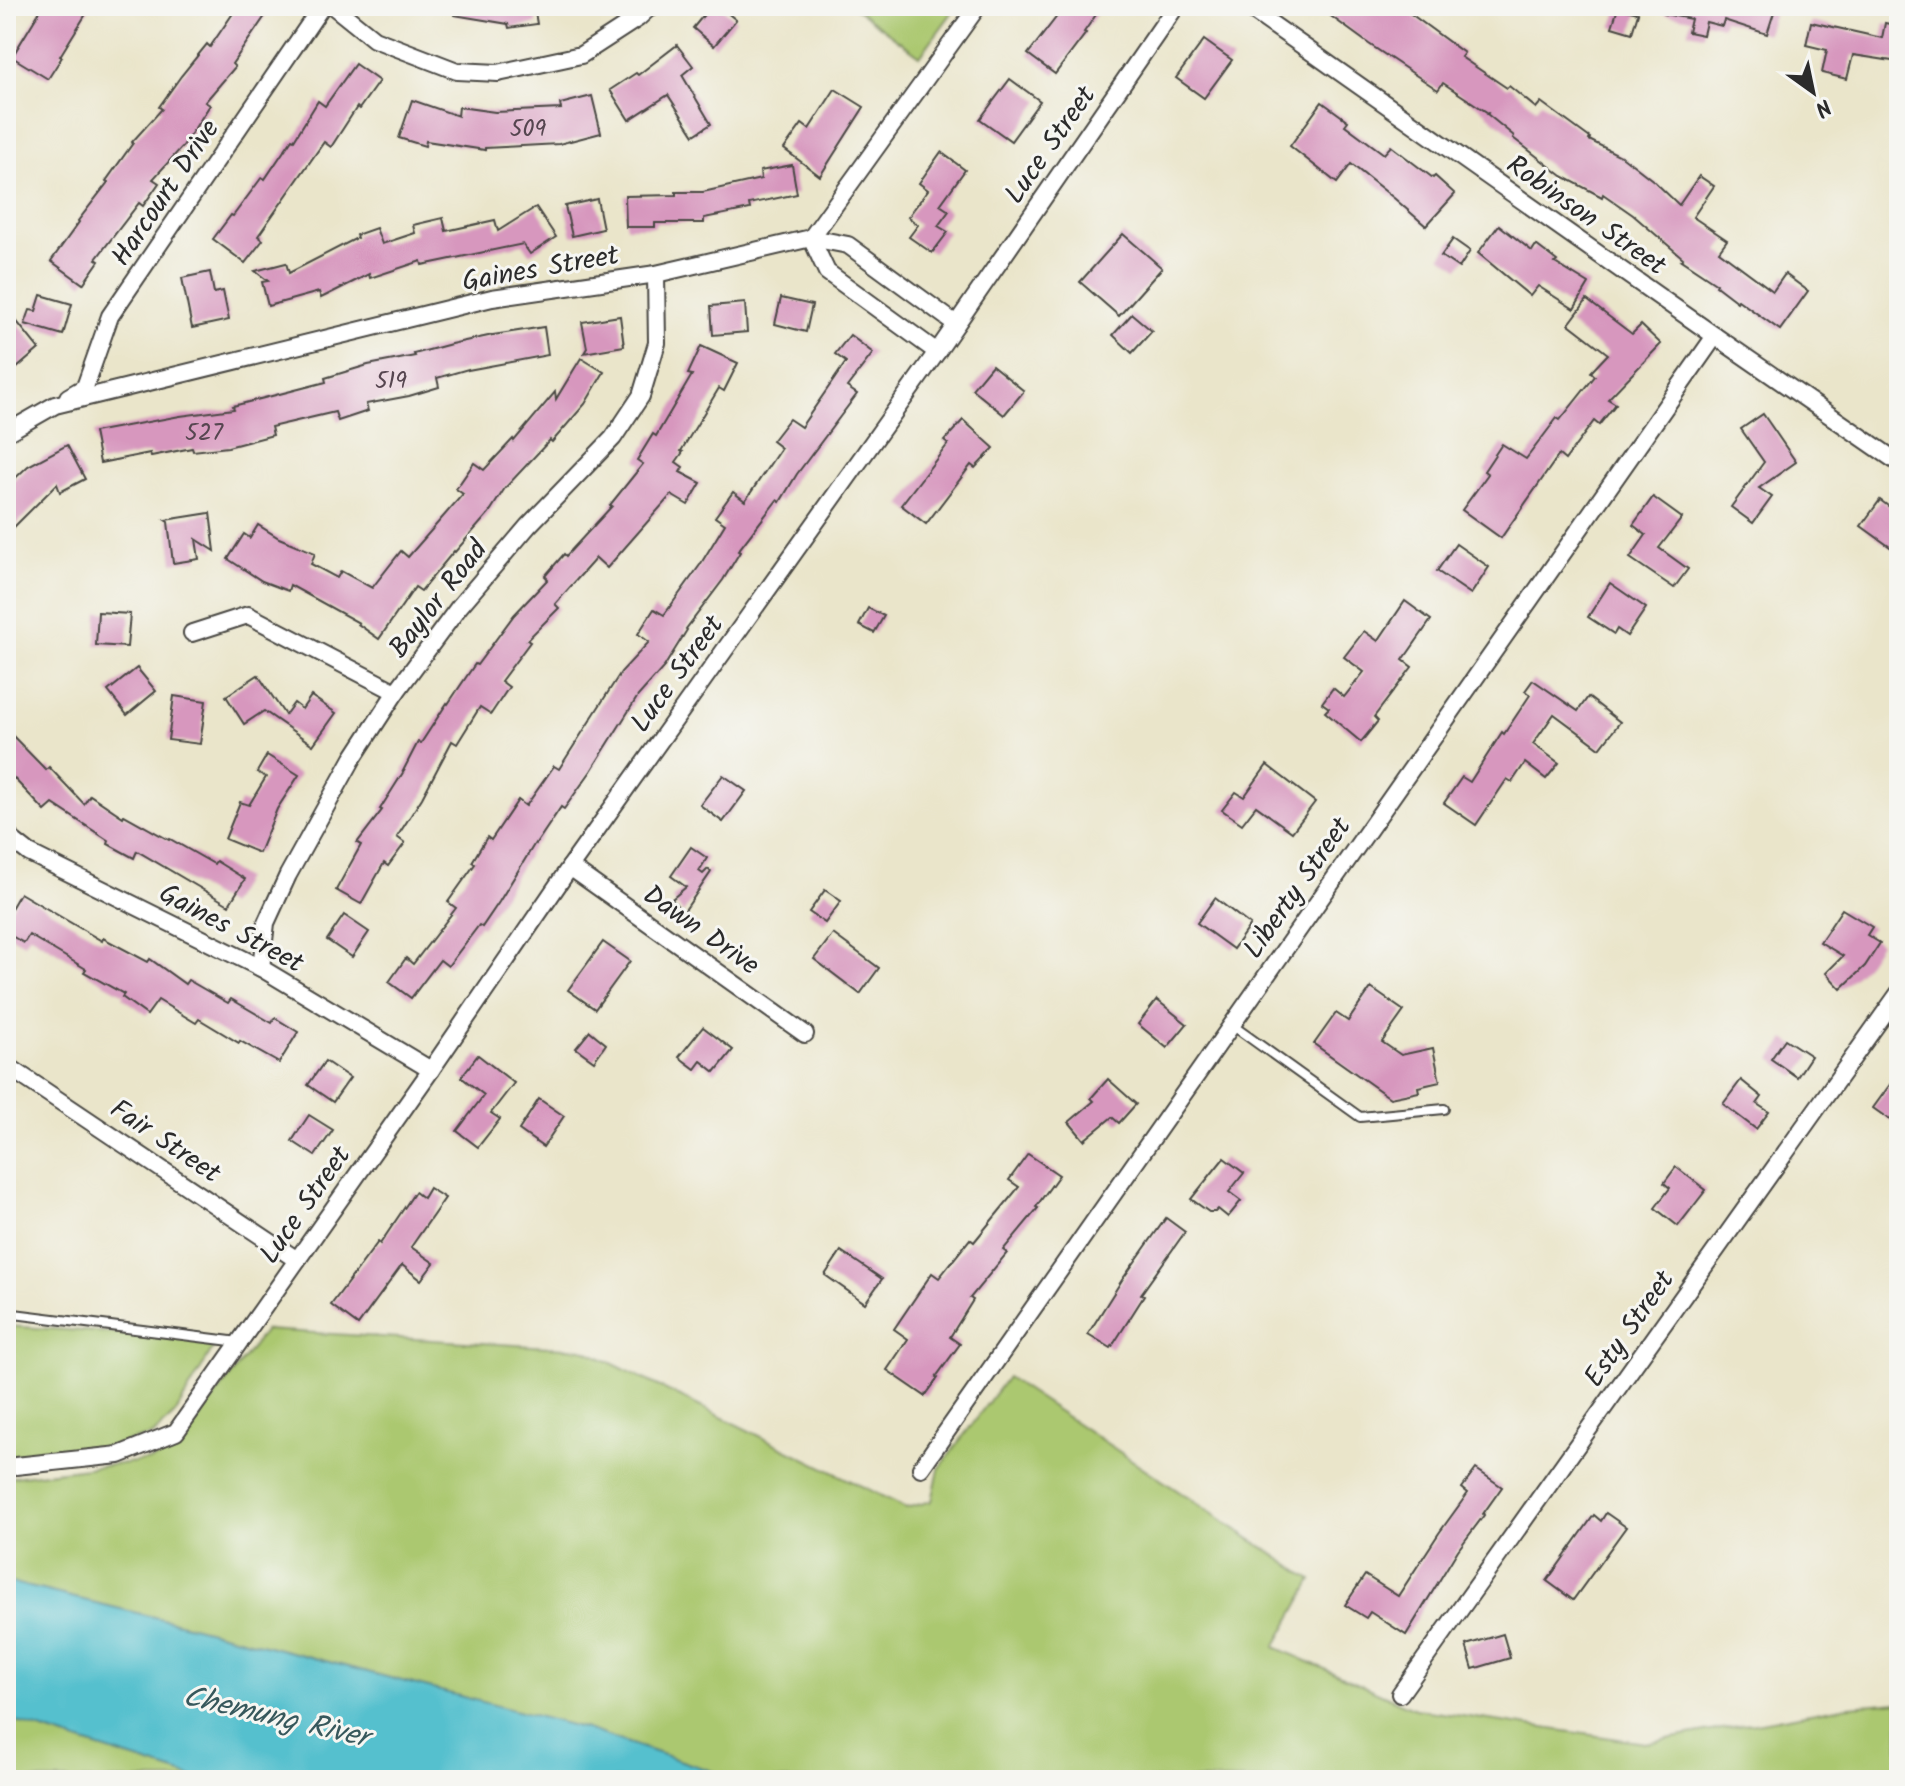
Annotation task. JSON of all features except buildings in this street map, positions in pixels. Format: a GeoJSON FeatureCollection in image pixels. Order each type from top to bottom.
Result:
{"type":"FeatureCollection","features":[{"type":"Feature","properties":{"kind":"street","name":"Harcourt Drive"},"geometry":{"type":"LineString","coordinates":[[55,405],[85,387],[110,316],[322,6]]}},
{"type":"Feature","properties":{"kind":"street"},"geometry":{"type":"LineString","coordinates":[[333,6],[374,39],[457,71],[498,73],[581,55],[651,6]]}},
{"type":"Feature","properties":{"kind":"street"},"geometry":{"type":"LineString","coordinates":[[811,238],[978,6]]}},
{"type":"Feature","properties":{"kind":"street","name":"Luce Street"},"geometry":{"type":"LineString","coordinates":[[6,1467],[119,1455],[176,1432],[570,867],[937,352],[1176,6]]}},
{"type":"Feature","properties":{"kind":"street","name":"Robinson Street"},"geometry":{"type":"LineString","coordinates":[[1246,6],[1899,463]]}},
{"type":"Feature","properties":{"kind":"street","name":"Gaines Street"},"geometry":{"type":"LineString","coordinates":[[6,433],[55,405],[492,298],[656,274],[811,238]]}},
{"type":"Feature","properties":{"kind":"street"},"geometry":{"type":"LineString","coordinates":[[811,238],[848,245],[956,324]]}},
{"type":"Feature","properties":{"kind":"street"},"geometry":{"type":"LineString","coordinates":[[811,238],[827,272],[937,352]]}},
{"type":"Feature","properties":{"kind":"street","name":"Baylor Road"},"geometry":{"type":"LineString","coordinates":[[261,968],[266,923],[288,875],[353,758],[396,692],[459,607],[528,526],[613,438],[641,396],[657,343],[656,274]]}},
{"type":"Feature","properties":{"kind":"street","name":"Liberty Street"},"geometry":{"type":"LineString","coordinates":[[921,1468],[1715,336]]}},
{"type":"Feature","properties":{"kind":"street"},"geometry":{"type":"LineString","coordinates":[[192,633],[248,615],[396,692]]}},
{"type":"Feature","properties":{"kind":"street","name":"Gaines Street"},"geometry":{"type":"LineString","coordinates":[[6,835],[29,853],[261,968],[431,1070]]}},
{"type":"Feature","properties":{"kind":"street","name":"Dawn Drive"},"geometry":{"type":"LineString","coordinates":[[570,867],[805,1034]]}},
{"type":"Feature","properties":{"kind":"street","name":"Esty Street"},"geometry":{"type":"LineString","coordinates":[[1400,1694],[1899,993]]}},
{"type":"Feature","properties":{"kind":"street","name":"Fair Street"},"geometry":{"type":"LineString","coordinates":[[6,1065],[297,1260]]}},
{"type":"Feature","properties":{"kind":"lane"},"geometry":{"type":"LineString","coordinates":[[1232,1025],[1360,1117],[1444,1109]]}},
{"type":"Feature","properties":{"kind":"lane"},"geometry":{"type":"LineString","coordinates":[[6,1313],[239,1342]]}},
{"type":"Feature","properties":{"kind":"green space"},"geometry":{"type":"Polygon","coordinates":[[[852,6],[957,6],[920,56],[852,6]]]}},
{"type":"Feature","properties":{"kind":"green space"},"geometry":{"type":"Polygon","coordinates":[[[6,1326],[218,1340],[175,1414],[153,1435],[91,1451],[6,1456],[6,1326]]]}},
{"type":"Feature","properties":{"kind":"green space"},"geometry":{"type":"Polygon","coordinates":[[[265,1330],[583,1349],[906,1508],[932,1501],[939,1469],[1007,1377],[1312,1580],[1275,1647],[1415,1709],[1645,1743],[1849,1706],[1899,1702],[1899,1780],[738,1780],[586,1729],[195,1627],[6,1582],[6,1478],[152,1460],[178,1447],[265,1330]]]}},
{"type":"Feature","properties":{"kind":"green space"},"geometry":{"type":"Polygon","coordinates":[[[6,1720],[21,1723],[201,1780],[6,1780],[6,1720]]]}},
{"type":"Feature","properties":{"kind":"water","name":"Chemung River"},"geometry":{"type":"Polygon","coordinates":[[[6,1582],[195,1627],[586,1729],[738,1780],[201,1780],[6,1720],[6,1582]]]}}]}
